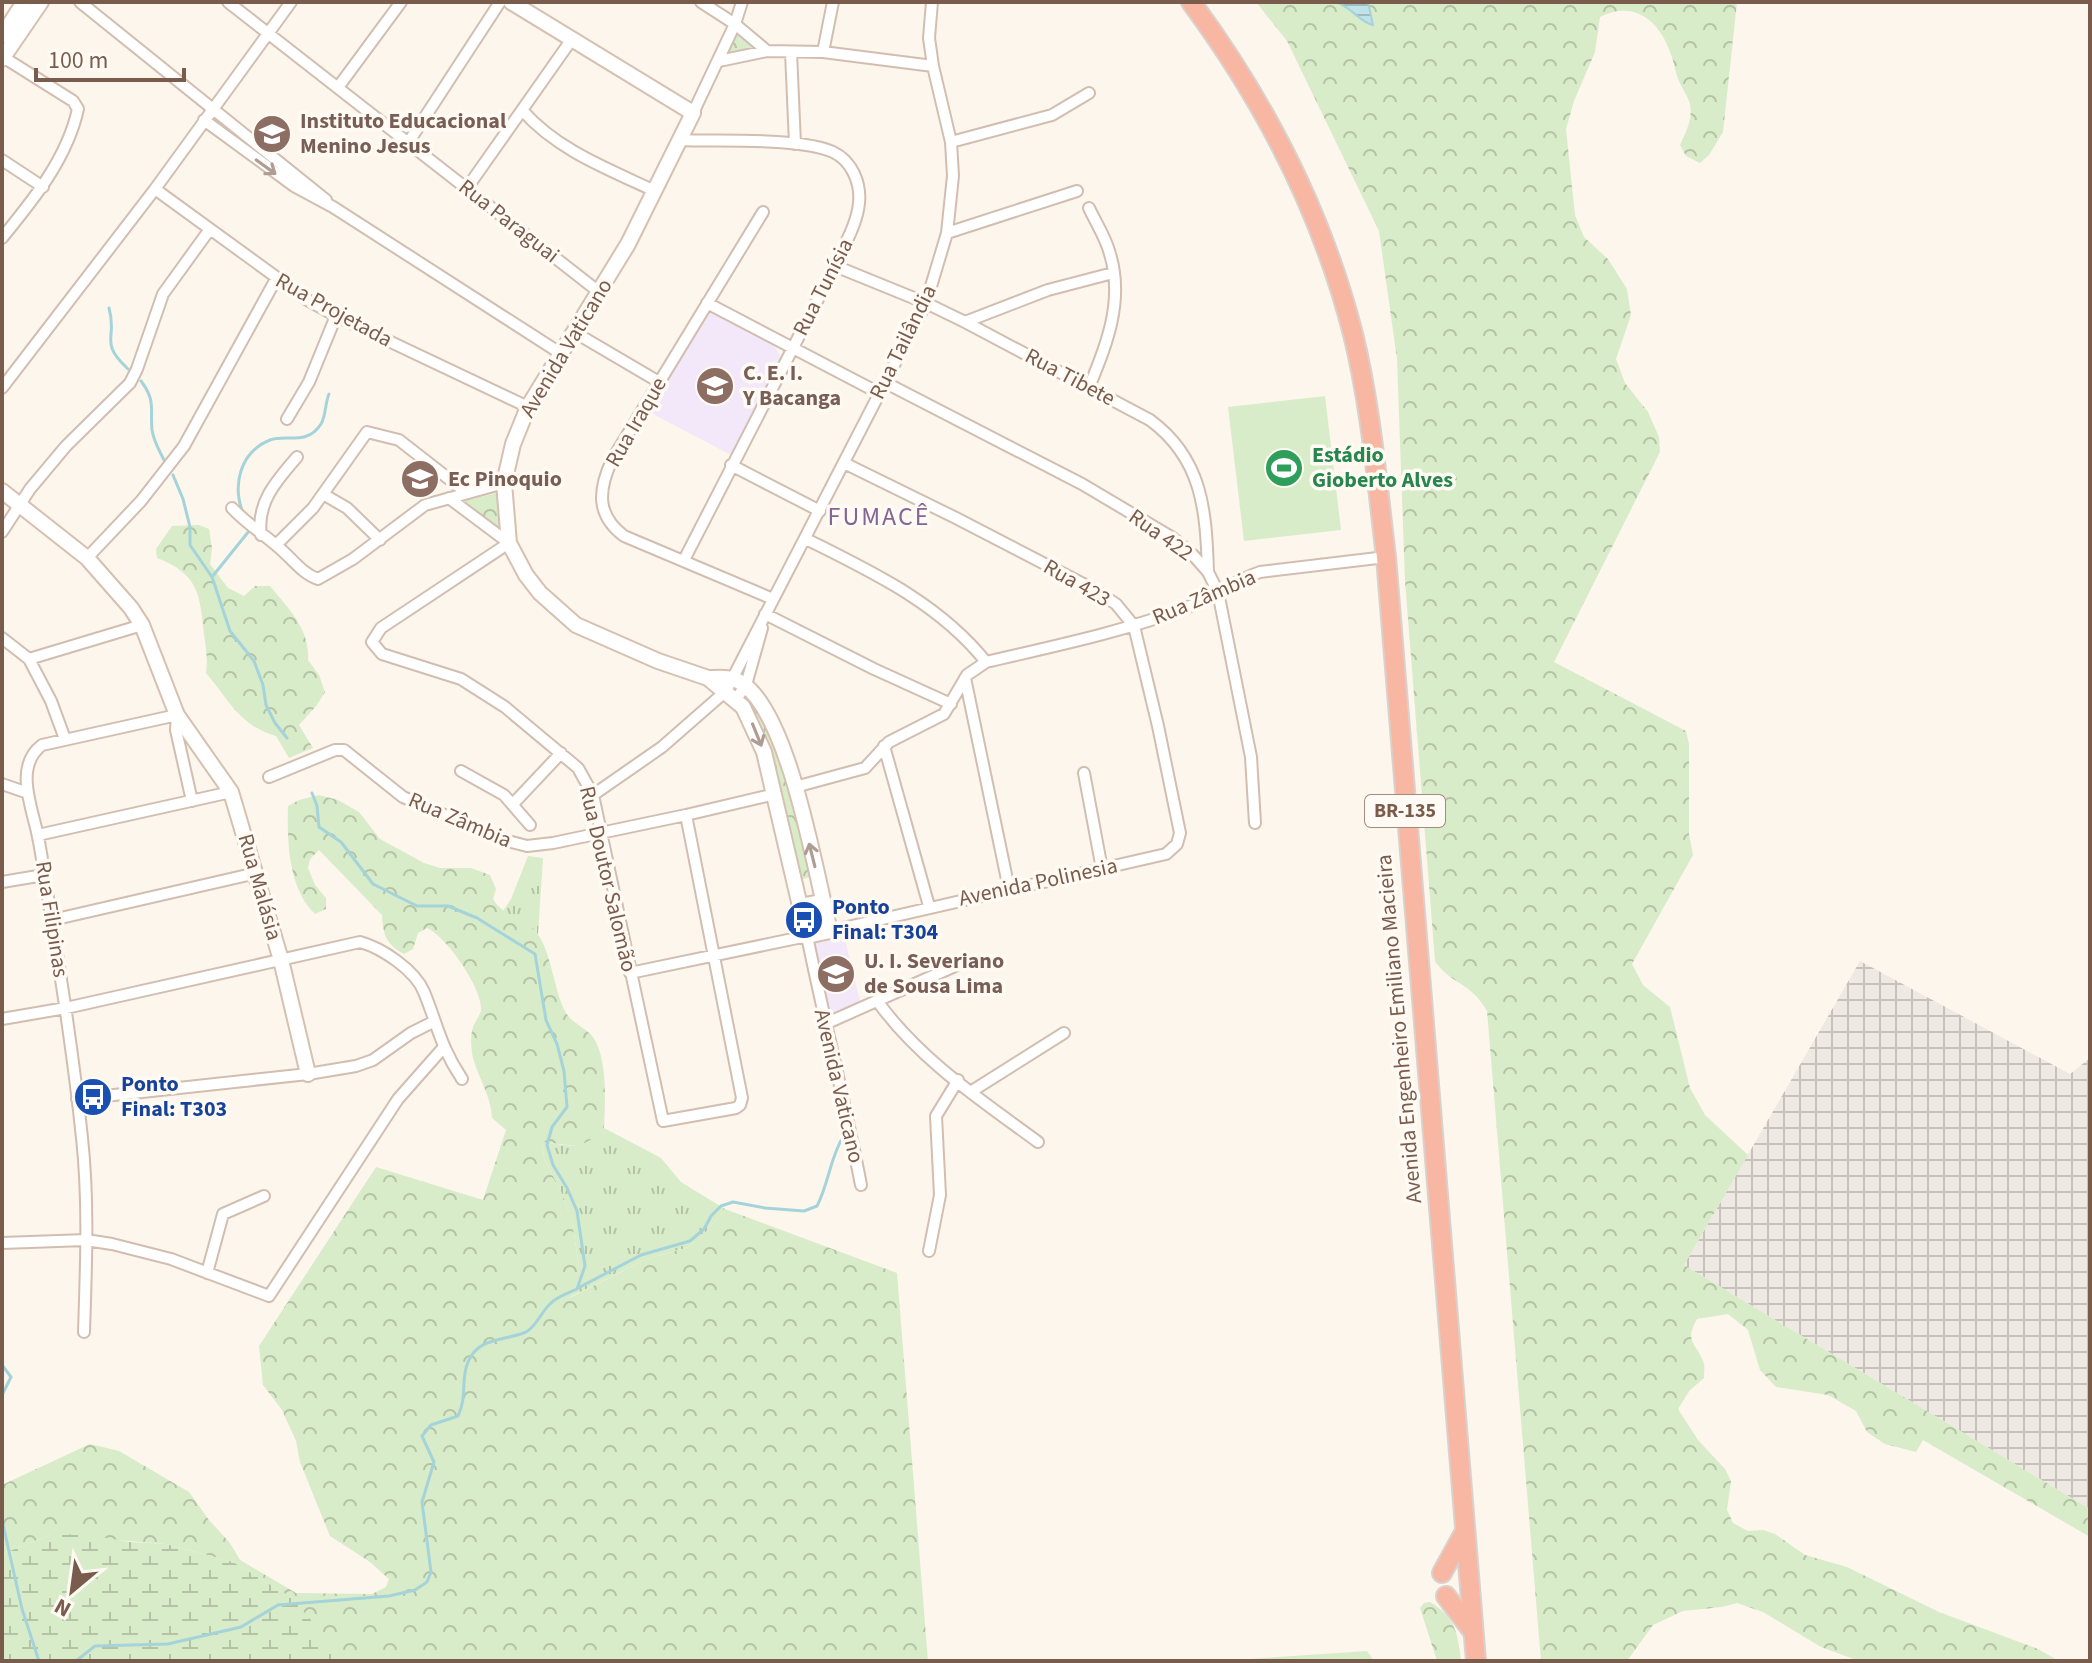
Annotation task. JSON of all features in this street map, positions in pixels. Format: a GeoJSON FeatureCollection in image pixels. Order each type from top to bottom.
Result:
{"type":"FeatureCollection","features":[{"type":"Feature","properties":{"kind":"highway","name":"Avenida Engenheiro Emiliano Macieira"},"geometry":{"type":"LineString","coordinates":[[1191,2],[1266,117],[1309,205],[1331,263],[1364,385],[1386,557],[1476,1661]]}},
{"type":"Feature","properties":{"kind":"highway"},"geometry":{"type":"LineString","coordinates":[[1442,1573],[1465,1530]]}},
{"type":"Feature","properties":{"kind":"highway"},"geometry":{"type":"LineString","coordinates":[[1446,1596],[1473,1635]]}},
{"type":"Feature","properties":{"kind":"street"},"geometry":{"type":"LineString","coordinates":[[2,36],[24,2]]}},
{"type":"Feature","properties":{"kind":"street"},"geometry":{"type":"LineString","coordinates":[[2,238],[43,187],[73,126],[78,106],[3,58],[41,2]]}},
{"type":"Feature","properties":{"kind":"street"},"geometry":{"type":"LineString","coordinates":[[80,2],[214,107],[333,207]]}},
{"type":"Feature","properties":{"kind":"street","name":"Rua Paraguai"},"geometry":{"type":"LineString","coordinates":[[228,2],[599,292]]}},
{"type":"Feature","properties":{"kind":"street"},"geometry":{"type":"LineString","coordinates":[[2,388],[155,189],[291,2]]}},
{"type":"Feature","properties":{"kind":"street"},"geometry":{"type":"LineString","coordinates":[[339,86],[401,2]]}},
{"type":"Feature","properties":{"kind":"street"},"geometry":{"type":"LineString","coordinates":[[408,143],[500,2]]}},
{"type":"Feature","properties":{"kind":"street"},"geometry":{"type":"LineString","coordinates":[[511,2],[693,113]]}},
{"type":"Feature","properties":{"kind":"street"},"geometry":{"type":"LineString","coordinates":[[701,2],[735,24],[767,51]]}},
{"type":"Feature","properties":{"kind":"street","name":"Avenida Vaticano"},"geometry":{"type":"LineString","coordinates":[[742,2],[719,61],[655,191],[599,292],[528,407],[510,453],[504,483],[509,543],[526,575],[540,593],[576,625],[644,655],[735,688],[763,705],[787,760],[830,931]]}},
{"type":"Feature","properties":{"kind":"street"},"geometry":{"type":"LineString","coordinates":[[823,52],[833,2]]}},
{"type":"Feature","properties":{"kind":"street","name":"Rua Tailândia"},"geometry":{"type":"LineString","coordinates":[[735,688],[765,614],[926,303],[947,233],[953,176],[951,142],[933,66],[929,29],[932,2]]}},
{"type":"Feature","properties":{"kind":"street"},"geometry":{"type":"LineString","coordinates":[[467,188],[572,39]]}},
{"type":"Feature","properties":{"kind":"street"},"geometry":{"type":"LineString","coordinates":[[719,61],[767,51],[823,52],[933,66]]}},
{"type":"Feature","properties":{"kind":"street"},"geometry":{"type":"LineString","coordinates":[[791,52],[795,144]]}},
{"type":"Feature","properties":{"kind":"street"},"geometry":{"type":"LineString","coordinates":[[951,142],[1052,115],[1089,93]]}},
{"type":"Feature","properties":{"kind":"street"},"geometry":{"type":"LineString","coordinates":[[522,110],[566,147],[655,191]]}},
{"type":"Feature","properties":{"kind":"street"},"geometry":{"type":"LineString","coordinates":[[204,120],[294,186],[333,207],[560,353]]}},
{"type":"Feature","properties":{"kind":"street","name":"Rua Tunísia"},"geometry":{"type":"LineString","coordinates":[[680,140],[795,144],[836,153],[849,165],[859,191],[858,212],[835,266],[684,560]]}},
{"type":"Feature","properties":{"kind":"street"},"geometry":{"type":"LineString","coordinates":[[2,160],[43,187]]}},
{"type":"Feature","properties":{"kind":"street","name":"Rua Projetada"},"geometry":{"type":"LineString","coordinates":[[155,189],[276,279],[336,316],[528,407]]}},
{"type":"Feature","properties":{"kind":"street"},"geometry":{"type":"LineString","coordinates":[[947,233],[1077,191]]}},
{"type":"Feature","properties":{"kind":"street"},"geometry":{"type":"LineString","coordinates":[[1089,208],[1110,254],[1113,273],[1112,327],[1089,387]]}},
{"type":"Feature","properties":{"kind":"street","name":"Rua Iraque"},"geometry":{"type":"LineString","coordinates":[[763,212],[612,460],[601,489],[601,502],[607,520],[624,536],[773,599]]}},
{"type":"Feature","properties":{"kind":"street"},"geometry":{"type":"LineString","coordinates":[[2,532],[19,505],[66,446],[130,383],[163,294],[210,229]]}},
{"type":"Feature","properties":{"kind":"street","name":"Rua Tibete"},"geometry":{"type":"LineString","coordinates":[[835,266],[965,322],[1150,420],[1166,432],[1186,457],[1203,501],[1208,572]]}},
{"type":"Feature","properties":{"kind":"street"},"geometry":{"type":"LineString","coordinates":[[965,322],[1048,290],[1113,273]]}},
{"type":"Feature","properties":{"kind":"street"},"geometry":{"type":"LineString","coordinates":[[87,558],[141,501],[184,446],[276,279]]}},
{"type":"Feature","properties":{"kind":"street"},"geometry":{"type":"LineString","coordinates":[[707,303],[879,393]]}},
{"type":"Feature","properties":{"kind":"street"},"geometry":{"type":"LineString","coordinates":[[287,419],[309,382],[336,316]]}},
{"type":"Feature","properties":{"kind":"street"},"geometry":{"type":"LineString","coordinates":[[574,332],[659,382]]}},
{"type":"Feature","properties":{"kind":"street","name":"Rua 422"},"geometry":{"type":"LineString","coordinates":[[884,382],[1082,484],[1173,538],[1208,572],[1218,592],[1251,757],[1255,823]]}},
{"type":"Feature","properties":{"kind":"street"},"geometry":{"type":"LineString","coordinates":[[276,545],[313,508],[368,432],[399,440],[467,493]]}},
{"type":"Feature","properties":{"kind":"street"},"geometry":{"type":"LineString","coordinates":[[261,535],[259,519],[264,504],[297,457]]}},
{"type":"Feature","properties":{"kind":"street","name":"Rua 423"},"geometry":{"type":"LineString","coordinates":[[844,463],[1093,589],[1116,604],[1134,626]]}},
{"type":"Feature","properties":{"kind":"street"},"geometry":{"type":"LineString","coordinates":[[731,465],[820,511]]}},
{"type":"Feature","properties":{"kind":"street"},"geometry":{"type":"LineString","coordinates":[[232,508],[304,571],[318,579],[380,540],[416,511],[504,483]]}},
{"type":"Feature","properties":{"kind":"street","name":"Rua Malásia"},"geometry":{"type":"LineString","coordinates":[[2,491],[87,558],[115,588],[142,625],[177,715],[231,792],[281,960],[308,1074]]}},
{"type":"Feature","properties":{"kind":"street"},"geometry":{"type":"LineString","coordinates":[[323,494],[347,508],[380,540]]}},
{"type":"Feature","properties":{"kind":"street"},"geometry":{"type":"LineString","coordinates":[[449,498],[509,543]]}},
{"type":"Feature","properties":{"kind":"street"},"geometry":{"type":"LineString","coordinates":[[806,539],[928,606],[963,635],[986,662]]}},
{"type":"Feature","properties":{"kind":"street","name":"Rua Doutor Salomão"},"geometry":{"type":"LineString","coordinates":[[509,543],[381,628],[372,642],[382,654],[443,672],[481,691],[582,773],[593,795],[661,1119],[669,1121],[736,1108],[742,1098],[715,955]]}},
{"type":"Feature","properties":{"kind":"street","name":"Rua Zâmbia"},"geometry":{"type":"LineString","coordinates":[[795,787],[865,768],[884,746],[908,730],[937,718],[951,704],[965,678],[986,662],[1134,626],[1192,606],[1260,572],[1386,557]]}},
{"type":"Feature","properties":{"kind":"street"},"geometry":{"type":"LineString","coordinates":[[765,614],[951,704]]}},
{"type":"Feature","properties":{"kind":"street"},"geometry":{"type":"LineString","coordinates":[[29,659],[142,625]]}},
{"type":"Feature","properties":{"kind":"street","name":"Avenida Polinesia"},"geometry":{"type":"LineString","coordinates":[[630,973],[1166,854],[1177,844],[1180,833],[1134,626]]}},
{"type":"Feature","properties":{"kind":"street"},"geometry":{"type":"LineString","coordinates":[[2,638],[29,659],[51,701],[65,739],[177,715],[176,730],[192,801]]}},
{"type":"Feature","properties":{"kind":"street"},"geometry":{"type":"LineString","coordinates":[[965,678],[1009,889]]}},
{"type":"Feature","properties":{"kind":"street"},"geometry":{"type":"LineString","coordinates":[[593,795],[662,747],[735,688]]}},
{"type":"Feature","properties":{"kind":"street","name":"Avenida Vaticano"},"geometry":{"type":"LineString","coordinates":[[735,688],[756,732],[775,794],[861,1185]]}},
{"type":"Feature","properties":{"kind":"street","name":"Rua Filipinas"},"geometry":{"type":"LineString","coordinates":[[65,739],[42,745],[35,752],[29,764],[28,793],[38,835],[66,1008],[85,1169],[84,1332]]}},
{"type":"Feature","properties":{"kind":"street"},"geometry":{"type":"LineString","coordinates":[[884,746],[929,906]]}},
{"type":"Feature","properties":{"kind":"street","name":"Rua Zâmbia"},"geometry":{"type":"LineString","coordinates":[[269,777],[335,750],[347,752],[403,797],[427,810],[516,845],[539,845],[775,794]]}},
{"type":"Feature","properties":{"kind":"street"},"geometry":{"type":"LineString","coordinates":[[513,804],[561,753]]}},
{"type":"Feature","properties":{"kind":"street"},"geometry":{"type":"LineString","coordinates":[[461,771],[495,789],[513,804],[530,825]]}},
{"type":"Feature","properties":{"kind":"street"},"geometry":{"type":"LineString","coordinates":[[1084,773],[1102,869]]}},
{"type":"Feature","properties":{"kind":"street"},"geometry":{"type":"LineString","coordinates":[[2,784],[28,793]]}},
{"type":"Feature","properties":{"kind":"street"},"geometry":{"type":"LineString","coordinates":[[38,835],[231,792]]}},
{"type":"Feature","properties":{"kind":"street"},"geometry":{"type":"LineString","coordinates":[[686,815],[715,955]]}},
{"type":"Feature","properties":{"kind":"street"},"geometry":{"type":"LineString","coordinates":[[52,920],[256,873]]}},
{"type":"Feature","properties":{"kind":"street"},"geometry":{"type":"LineString","coordinates":[[2,882],[44,875]]}},
{"type":"Feature","properties":{"kind":"street"},"geometry":{"type":"LineString","coordinates":[[800,904],[822,900]]}},
{"type":"Feature","properties":{"kind":"street"},"geometry":{"type":"LineString","coordinates":[[2,1019],[66,1008],[360,942],[382,952],[418,981],[443,1048],[462,1079]]}},
{"type":"Feature","properties":{"kind":"street"},"geometry":{"type":"LineString","coordinates":[[825,1024],[955,966]]}},
{"type":"Feature","properties":{"kind":"street"},"geometry":{"type":"LineString","coordinates":[[878,1002],[910,1042],[1038,1142]]}},
{"type":"Feature","properties":{"kind":"street"},"geometry":{"type":"LineString","coordinates":[[77,1099],[356,1066],[373,1060],[411,1033],[433,1022]]}},
{"type":"Feature","properties":{"kind":"street"},"geometry":{"type":"LineString","coordinates":[[972,1091],[1064,1033]]}},
{"type":"Feature","properties":{"kind":"street"},"geometry":{"type":"LineString","coordinates":[[2,1243],[86,1240],[171,1259],[263,1296],[272,1293],[398,1099],[443,1048]]}},
{"type":"Feature","properties":{"kind":"street"},"geometry":{"type":"LineString","coordinates":[[929,1251],[940,1195],[936,1116],[958,1080]]}},
{"type":"Feature","properties":{"kind":"street"},"geometry":{"type":"LineString","coordinates":[[207,1273],[223,1214],[264,1196]]}},
{"type":"Feature","properties":{"kind":"shaded area","name":"C. E. I. Y Bacanga"},"geometry":{"type":"Polygon","coordinates":[[[711,309],[772,343],[781,356],[731,455],[647,411],[711,309]]]}},
{"type":"Feature","properties":{"kind":"shaded area","name":"U. I. Severiano de Sousa Lima"},"geometry":{"type":"Polygon","coordinates":[[[844,935],[861,1005],[827,1015],[812,943],[844,935]]]}},
{"type":"Feature","properties":{"kind":"shaded area"},"geometry":{"type":"Polygon","coordinates":[[[1860,961],[2070,1074],[2090,1058],[2090,1509],[1684,1265],[1860,961]]]}},
{"type":"Feature","properties":{"kind":"green space"},"geometry":{"type":"Polygon","coordinates":[[[1256,2],[1336,2],[1372,19],[1368,2],[1737,2],[1723,132],[1709,155],[1700,163],[1686,156],[1680,145],[1691,110],[1665,41],[1652,22],[1634,12],[1612,12],[1600,17],[1595,52],[1566,129],[1575,215],[1584,237],[1608,259],[1627,289],[1631,315],[1616,359],[1625,383],[1648,412],[1659,437],[1660,452],[1554,662],[1686,731],[1689,744],[1689,834],[1693,855],[1632,964],[1643,985],[1670,1007],[1690,1088],[1705,1115],[1748,1155],[1684,1265],[2090,1509],[2090,1537],[1923,1440],[1916,1452],[1885,1444],[1867,1432],[1856,1411],[1828,1395],[1776,1387],[1760,1370],[1748,1330],[1728,1314],[1697,1319],[1691,1339],[1704,1364],[1704,1378],[1690,1390],[1678,1409],[1731,1481],[1727,1510],[1733,1523],[1748,1531],[1763,1530],[1775,1534],[1805,1555],[1847,1567],[1939,1612],[2038,1649],[2059,1661],[1859,1661],[1821,1647],[1763,1612],[1737,1603],[1683,1611],[1653,1625],[1627,1661],[1541,1661],[1487,1011],[1474,994],[1447,975],[1435,961],[1405,581],[1397,359],[1379,231],[1287,41],[1256,2]]]}},
{"type":"Feature","properties":{"kind":"green space"},"geometry":{"type":"Polygon","coordinates":[[[733,32],[755,48],[723,55],[733,32]]]}},
{"type":"Feature","properties":{"kind":"green space","name":"Estádio Gioberto Alves"},"geometry":{"type":"Polygon","coordinates":[[[1325,396],[1341,530],[1244,541],[1228,407],[1325,396]]]}},
{"type":"Feature","properties":{"kind":"green space"},"geometry":{"type":"Polygon","coordinates":[[[497,493],[501,531],[460,502],[497,493]]]}},
{"type":"Feature","properties":{"kind":"green space"},"geometry":{"type":"Polygon","coordinates":[[[199,525],[209,529],[212,548],[210,564],[228,588],[244,596],[255,586],[270,586],[302,629],[308,660],[319,675],[325,692],[299,725],[313,748],[289,758],[276,736],[244,719],[206,673],[203,621],[195,588],[182,571],[157,558],[156,549],[172,526],[199,525]]]}},
{"type":"Feature","properties":{"kind":"green space"},"geometry":{"type":"Polygon","coordinates":[[[748,696],[775,741],[785,768],[813,876],[800,880],[744,699],[748,696]]]}},
{"type":"Feature","properties":{"kind":"green space"},"geometry":{"type":"Polygon","coordinates":[[[319,795],[338,800],[359,812],[380,839],[424,863],[440,868],[471,868],[490,875],[496,889],[493,899],[502,909],[536,932],[545,949],[566,1013],[593,1037],[598,1046],[604,1081],[604,1128],[582,1144],[542,1142],[544,1158],[572,1222],[579,1265],[569,1298],[647,1259],[686,1248],[701,1238],[725,1209],[897,1273],[928,1661],[337,1661],[292,1598],[233,1562],[166,1544],[50,1535],[2,1554],[2,1485],[90,1444],[119,1451],[189,1492],[240,1560],[296,1593],[372,1594],[386,1587],[389,1579],[370,1562],[330,1536],[300,1462],[296,1441],[282,1410],[263,1385],[259,1346],[376,1167],[483,1200],[506,1130],[492,1118],[472,1055],[471,1034],[481,1010],[480,1001],[470,977],[444,941],[427,928],[418,933],[413,949],[404,954],[398,950],[387,938],[382,915],[319,850],[310,859],[308,868],[315,885],[326,898],[326,909],[315,914],[299,891],[291,863],[288,806],[319,795]]]}},
{"type":"Feature","properties":{"kind":"green space"},"geometry":{"type":"Polygon","coordinates":[[[528,856],[543,858],[538,934],[503,911],[528,856]]]}},
{"type":"Feature","properties":{"kind":"green space"},"geometry":{"type":"Polygon","coordinates":[[[604,1128],[661,1158],[681,1182],[725,1209],[701,1238],[686,1248],[647,1259],[568,1298],[579,1265],[572,1222],[544,1158],[542,1142],[582,1144],[604,1128]]]}},
{"type":"Feature","properties":{"kind":"green space"},"geometry":{"type":"Polygon","coordinates":[[[84,1534],[166,1544],[233,1562],[292,1598],[315,1625],[338,1661],[2,1661],[2,1554],[50,1535],[84,1534]]]}},
{"type":"Feature","properties":{"kind":"green space"},"geometry":{"type":"Polygon","coordinates":[[[1430,1602],[1445,1614],[1454,1627],[1461,1661],[1437,1661],[1420,1608],[1430,1602]]]}},
{"type":"Feature","properties":{"kind":"green space"},"geometry":{"type":"Polygon","coordinates":[[[1367,1651],[1374,1661],[1218,1661],[1367,1651]]]}},
{"type":"Feature","properties":{"kind":"water"},"geometry":{"type":"Polygon","coordinates":[[[1336,2],[1368,2],[1373,25],[1364,21],[1336,2]]]}},
{"type":"Feature","properties":{"kind":"waterway"},"geometry":{"type":"LineString","coordinates":[[109,308],[111,346],[128,369]]}},
{"type":"Feature","properties":{"kind":"waterway"},"geometry":{"type":"LineString","coordinates":[[141,381],[151,399],[153,434],[164,460]]}},
{"type":"Feature","properties":{"kind":"waterway"},"geometry":{"type":"LineString","coordinates":[[243,513],[238,491],[245,461],[260,445],[270,440],[303,437],[315,431],[323,421],[329,394]]}},
{"type":"Feature","properties":{"kind":"waterway"},"geometry":{"type":"LineString","coordinates":[[173,475],[190,527],[190,545],[212,577],[230,631],[254,661],[266,705],[287,738]]}},
{"type":"Feature","properties":{"kind":"waterway"},"geometry":{"type":"LineString","coordinates":[[212,577],[249,531]]}},
{"type":"Feature","properties":{"kind":"waterway"},"geometry":{"type":"LineString","coordinates":[[76,1661],[95,1646],[168,1644],[241,1627],[278,1605],[389,1596],[415,1590],[427,1582],[431,1572],[422,1502],[434,1462],[422,1436],[431,1425],[458,1416],[463,1401],[464,1375],[468,1362],[478,1348],[530,1329],[547,1307],[559,1297],[577,1289],[585,1266],[577,1211],[553,1165],[547,1145],[552,1127],[567,1107],[564,1071],[546,1020],[535,954],[477,918],[448,906],[417,906],[373,884],[341,842],[319,827],[312,793]]}},
{"type":"Feature","properties":{"kind":"waterway"},"geometry":{"type":"LineString","coordinates":[[578,1288],[641,1255],[690,1241],[704,1229],[721,1206],[733,1202],[804,1211],[817,1206],[844,1135]]}},
{"type":"Feature","properties":{"kind":"waterway"},"geometry":{"type":"LineString","coordinates":[[2,1365],[11,1377],[2,1395]]}},
{"type":"Feature","properties":{"kind":"waterway"},"geometry":{"type":"LineString","coordinates":[[2,1520],[22,1609],[39,1661]]}},
{"type":"Feature","properties":{"kind":"place","name":"Instituto Educacional Menino Jesus"},"geometry":{"type":"Point","coordinates":[272,134]}},
{"type":"Feature","properties":{"kind":"place","name":"C. E. I. Y Bacanga"},"geometry":{"type":"Point","coordinates":[715,386]}},
{"type":"Feature","properties":{"kind":"place","name":"Estádio Gioberto Alves"},"geometry":{"type":"Point","coordinates":[1284,468]}},
{"type":"Feature","properties":{"kind":"place","name":"Ec Pinoquio"},"geometry":{"type":"Point","coordinates":[420,479]}},
{"type":"Feature","properties":{"kind":"place","name":"Ponto Final: T304"},"geometry":{"type":"Point","coordinates":[804,920]}},
{"type":"Feature","properties":{"kind":"place","name":"U. I. Severiano de Sousa Lima"},"geometry":{"type":"Point","coordinates":[836,974]}},
{"type":"Feature","properties":{"kind":"place","name":"Ponto Final: T303"},"geometry":{"type":"Point","coordinates":[93,1097]}},
{"type":"Feature","properties":{"kind":"district","name":"FUMACÊ"},"geometry":{"type":"Point","coordinates":[879,516]}}]}
